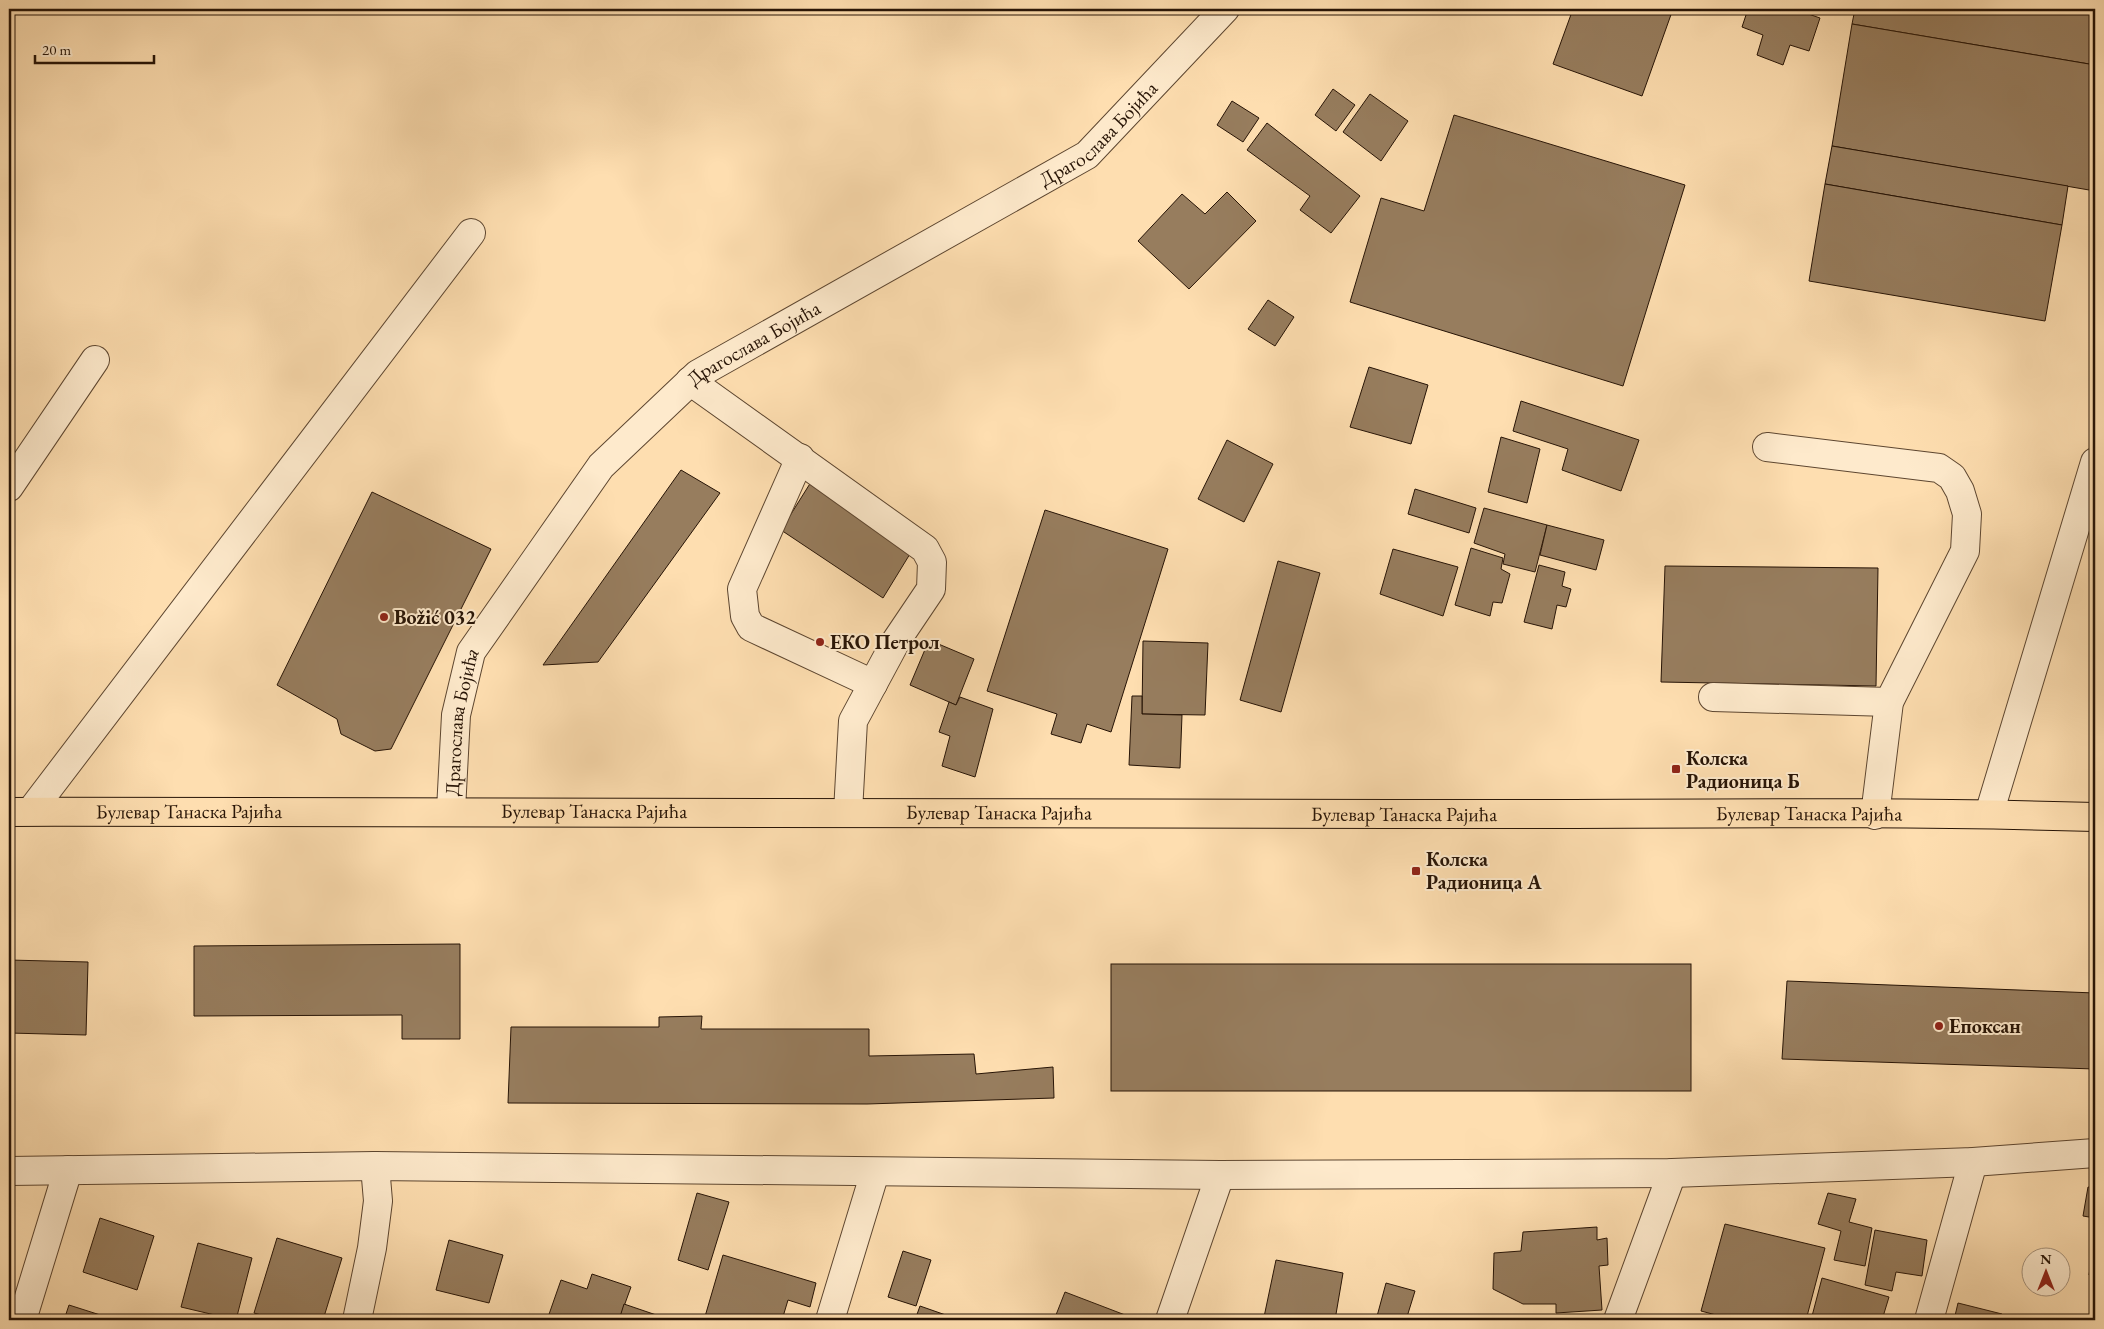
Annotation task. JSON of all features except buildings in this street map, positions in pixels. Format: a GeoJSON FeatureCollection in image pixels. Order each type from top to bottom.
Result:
{"type":"FeatureCollection","features":[{"type":"Feature","properties":{"kind":"main road","name":"Булевар Танаска Рајића"},"geometry":{"type":"LineString","coordinates":[[20,811],[450,810],[1989,814],[2095,817]]}},
{"type":"Feature","properties":{"kind":"street","name":"Драгослава Бојића"},"geometry":{"type":"LineString","coordinates":[[450,810],[456,715],[472,652],[600,466],[698,374],[1087,156],[1224,9]]}},
{"type":"Feature","properties":{"kind":"street"},"geometry":{"type":"LineString","coordinates":[[20,811],[470,232]]}},
{"type":"Feature","properties":{"kind":"street"},"geometry":{"type":"LineString","coordinates":[[9,487],[95,360]]}},
{"type":"Feature","properties":{"kind":"street"},"geometry":{"type":"LineString","coordinates":[[690,381],[925,549],[932,562],[930,590],[896,642],[853,721],[848,812]]}},
{"type":"Feature","properties":{"kind":"street"},"geometry":{"type":"LineString","coordinates":[[1767,446],[1939,468],[1952,477],[1960,491],[1967,514],[1965,551],[1889,702],[1875,815]]}},
{"type":"Feature","properties":{"kind":"street"},"geometry":{"type":"LineString","coordinates":[[800,458],[742,589],[745,616],[751,627],[873,684]]}},
{"type":"Feature","properties":{"kind":"street"},"geometry":{"type":"LineString","coordinates":[[1989,814],[2095,462]]}},
{"type":"Feature","properties":{"kind":"street"},"geometry":{"type":"LineString","coordinates":[[1713,697],[1889,702]]}},
{"type":"Feature","properties":{"kind":"street"},"geometry":{"type":"LineString","coordinates":[[9,1171],[375,1166],[1220,1175],[1672,1173],[1973,1162],[2095,1153]]}},
{"type":"Feature","properties":{"kind":"street"},"geometry":{"type":"LineString","coordinates":[[1929,1320],[1973,1162]]}},
{"type":"Feature","properties":{"kind":"street"},"geometry":{"type":"LineString","coordinates":[[357,1320],[372,1248],[378,1201],[375,1166]]}},
{"type":"Feature","properties":{"kind":"street"},"geometry":{"type":"LineString","coordinates":[[22,1320],[68,1170]]}},
{"type":"Feature","properties":{"kind":"street"},"geometry":{"type":"LineString","coordinates":[[830,1320],[875,1172]]}},
{"type":"Feature","properties":{"kind":"street"},"geometry":{"type":"LineString","coordinates":[[1618,1320],[1672,1173]]}},
{"type":"Feature","properties":{"kind":"street"},"geometry":{"type":"LineString","coordinates":[[1170,1320],[1220,1175]]}},
{"type":"Feature","properties":{"kind":"place","name":"Božić 032"},"geometry":{"type":"Point","coordinates":[384,617]}},
{"type":"Feature","properties":{"kind":"place","name":"ЕКО Петрол"},"geometry":{"type":"Point","coordinates":[820,642]}},
{"type":"Feature","properties":{"kind":"place","name":"Колска Радионица Б"},"geometry":{"type":"Point","coordinates":[1676,769]}},
{"type":"Feature","properties":{"kind":"place","name":"Колска Радионица А"},"geometry":{"type":"Point","coordinates":[1416,871]}},
{"type":"Feature","properties":{"kind":"place","name":"Епоксан"},"geometry":{"type":"Point","coordinates":[1939,1026]}}]}
